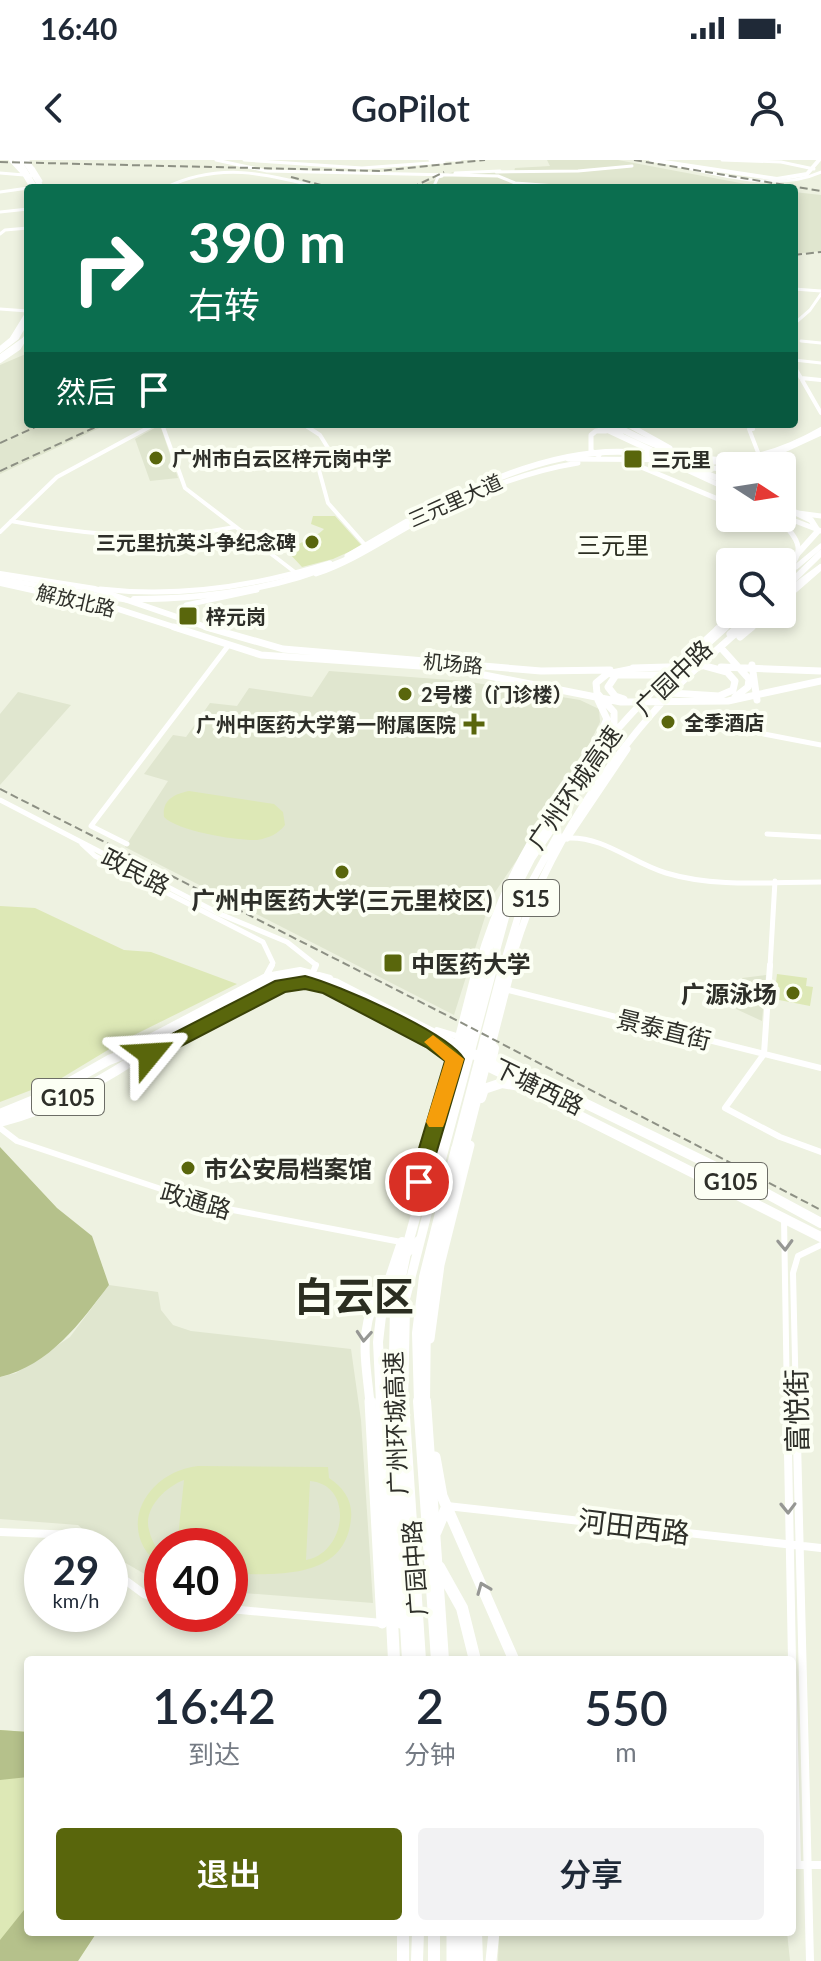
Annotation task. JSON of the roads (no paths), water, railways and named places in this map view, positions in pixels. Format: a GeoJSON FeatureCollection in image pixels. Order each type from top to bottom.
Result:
{"type":"FeatureCollection","features":[{"type":"Feature","properties":{"kind":"highway"},"geometry":{"type":"LineString","coordinates":[[21,164],[36,184]]}},
{"type":"Feature","properties":{"kind":"highway"},"geometry":{"type":"LineString","coordinates":[[8,350],[24,323]]}},
{"type":"Feature","properties":{"kind":"highway"},"geometry":{"type":"LineString","coordinates":[[8,350],[18,340],[24,326]]}},
{"type":"Feature","properties":{"kind":"highway"},"geometry":{"type":"LineString","coordinates":[[614,428],[716,477]]}},
{"type":"Feature","properties":{"kind":"highway"},"geometry":{"type":"LineString","coordinates":[[615,428],[675,452],[722,460],[770,455],[821,432]]}},
{"type":"Feature","properties":{"kind":"highway"},"geometry":{"type":"LineString","coordinates":[[1,578],[127,599],[178,598],[228,591],[336,564],[467,493],[550,462],[593,455],[639,453],[695,469]]}},
{"type":"Feature","properties":{"kind":"highway"},"geometry":{"type":"LineString","coordinates":[[428,516],[465,496],[534,470],[593,455]]}},
{"type":"Feature","properties":{"kind":"highway"},"geometry":{"type":"LineString","coordinates":[[796,513],[821,518]]}},
{"type":"Feature","properties":{"kind":"highway"},"geometry":{"type":"LineString","coordinates":[[796,515],[811,520],[818,529],[816,536],[796,557]]}},
{"type":"Feature","properties":{"kind":"highway"},"geometry":{"type":"LineString","coordinates":[[796,560],[821,538]]}},
{"type":"Feature","properties":{"kind":"highway"},"geometry":{"type":"LineString","coordinates":[[796,580],[821,553]]}},
{"type":"Feature","properties":{"kind":"highway"},"geometry":{"type":"LineString","coordinates":[[796,584],[820,567]]}},
{"type":"Feature","properties":{"kind":"highway"},"geometry":{"type":"LineString","coordinates":[[1,578],[126,608],[229,644],[332,661]]}},
{"type":"Feature","properties":{"kind":"highway","name":"解放北路"},"geometry":{"type":"LineString","coordinates":[[1,578],[95,589]]}},
{"type":"Feature","properties":{"kind":"highway","name":"解放北路"},"geometry":{"type":"LineString","coordinates":[[1,578],[151,619]]}},
{"type":"Feature","properties":{"kind":"highway"},"geometry":{"type":"LineString","coordinates":[[88,601],[96,597],[95,589]]}},
{"type":"Feature","properties":{"kind":"highway","name":"机场路"},"geometry":{"type":"LineString","coordinates":[[95,589],[270,647],[552,672],[705,664],[821,670]]}},
{"type":"Feature","properties":{"kind":"highway"},"geometry":{"type":"LineString","coordinates":[[151,619],[153,613],[161,612]]}},
{"type":"Feature","properties":{"kind":"highway","name":"机场路"},"geometry":{"type":"LineString","coordinates":[[151,619],[261,655],[308,661],[449,668],[576,695],[649,703],[718,699],[821,683]]}},
{"type":"Feature","properties":{"kind":"highway","name":"广州环城高速"},"geometry":{"type":"LineString","coordinates":[[405,1656],[393,1414],[395,1307],[407,1247],[494,931],[508,890],[526,854],[596,750],[641,699],[723,628]]}},
{"type":"Feature","properties":{"kind":"highway","name":"广州环城高速"},"geometry":{"type":"LineString","coordinates":[[443,1656],[424,1388],[426,1314],[437,1252],[510,966],[531,898],[568,830],[640,727],[745,628]]}},
{"type":"Feature","properties":{"kind":"highway"},"geometry":{"type":"LineString","coordinates":[[665,694],[718,699],[744,691],[749,684],[746,674],[722,649]]}},
{"type":"Feature","properties":{"kind":"highway"},"geometry":{"type":"LineString","coordinates":[[308,661],[462,673],[591,695],[603,705],[607,719],[604,731],[586,758]]}},
{"type":"Feature","properties":{"kind":"highway"},"geometry":{"type":"LineString","coordinates":[[466,663],[593,667],[678,661]]}},
{"type":"Feature","properties":{"kind":"highway"},"geometry":{"type":"LineString","coordinates":[[733,662],[821,670]]}},
{"type":"Feature","properties":{"kind":"highway"},"geometry":{"type":"LineString","coordinates":[[705,664],[727,672],[735,681],[733,690],[718,699]]}},
{"type":"Feature","properties":{"kind":"highway"},"geometry":{"type":"LineString","coordinates":[[752,665],[757,701]]}},
{"type":"Feature","properties":{"kind":"highway"},"geometry":{"type":"LineString","coordinates":[[449,668],[588,679],[597,676],[593,667]]}},
{"type":"Feature","properties":{"kind":"highway"},"geometry":{"type":"LineString","coordinates":[[586,758],[611,734],[614,712],[596,690],[596,683],[604,675],[637,668]]}},
{"type":"Feature","properties":{"kind":"highway"},"geometry":{"type":"LineString","coordinates":[[649,703],[622,699],[609,690],[608,682],[625,674],[662,676],[679,671]]}},
{"type":"Feature","properties":{"kind":"highway"},"geometry":{"type":"LineString","coordinates":[[641,717],[659,711],[757,701],[821,683]]}},
{"type":"Feature","properties":{"kind":"highway","name":"广园中路"},"geometry":{"type":"LineString","coordinates":[[503,968],[525,894],[552,843],[641,717],[665,694]]}},
{"type":"Feature","properties":{"kind":"highway"},"geometry":{"type":"LineString","coordinates":[[576,695],[604,711],[611,734]]}},
{"type":"Feature","properties":{"kind":"highway","name":"广园中路"},"geometry":{"type":"LineString","coordinates":[[440,1163],[507,910],[520,879],[611,734]]}},
{"type":"Feature","properties":{"kind":"highway"},"geometry":{"type":"LineString","coordinates":[[503,968],[508,990],[492,1058],[795,1209]]}},
{"type":"Feature","properties":{"kind":"highway","name":"下塘西路"},"geometry":{"type":"LineString","coordinates":[[0,1114],[49,1094],[109,1060],[233,1001],[281,981],[302,979],[325,983],[666,1152],[795,1209]]}},
{"type":"Feature","properties":{"kind":"highway","name":"下塘西路"},"geometry":{"type":"LineString","coordinates":[[0,1125],[50,1105],[133,1062],[233,1001]]}},
{"type":"Feature","properties":{"kind":"highway"},"geometry":{"type":"LineString","coordinates":[[520,1086],[519,1078],[527,1074]]}},
{"type":"Feature","properties":{"kind":"highway"},"geometry":{"type":"LineString","coordinates":[[456,1149],[474,1127],[484,1089],[502,1083],[520,1086],[784,1218]]}},
{"type":"Feature","properties":{"kind":"highway","name":"广园中路"},"geometry":{"type":"LineString","coordinates":[[437,1656],[420,1448],[416,1352],[424,1277],[456,1149]]}},
{"type":"Feature","properties":{"kind":"highway","name":"下塘西路"},"geometry":{"type":"LineString","coordinates":[[666,1152],[784,1218]]}},
{"type":"Feature","properties":{"kind":"highway"},"geometry":{"type":"LineString","coordinates":[[394,1656],[378,1329],[383,1299],[419,1182],[440,1163]]}},
{"type":"Feature","properties":{"kind":"highway","name":"G105"},"geometry":{"type":"LineString","coordinates":[[795,1209],[821,1223]]}},
{"type":"Feature","properties":{"kind":"highway","name":"G105"},"geometry":{"type":"LineString","coordinates":[[784,1218],[821,1237]]}},
{"type":"Feature","properties":{"kind":"highway"},"geometry":{"type":"LineString","coordinates":[[395,1267],[406,1297]]}},
{"type":"Feature","properties":{"kind":"highway","name":"广园中路"},"geometry":{"type":"LineString","coordinates":[[406,1297],[402,1366],[420,1656]]}},
{"type":"Feature","properties":{"kind":"highway"},"geometry":{"type":"LineString","coordinates":[[428,1551],[462,1608],[474,1656]]}},
{"type":"Feature","properties":{"kind":"highway"},"geometry":{"type":"LineString","coordinates":[[403,1936],[403,1961]]}},
{"type":"Feature","properties":{"kind":"highway"},"geometry":{"type":"LineString","coordinates":[[414,1961],[415,1936]]}},
{"type":"Feature","properties":{"kind":"highway"},"geometry":{"type":"LineString","coordinates":[[434,1936],[434,1961]]}},
{"type":"Feature","properties":{"kind":"highway"},"geometry":{"type":"LineString","coordinates":[[460,1936],[460,1961]]}},
{"type":"Feature","properties":{"kind":"highway"},"geometry":{"type":"LineString","coordinates":[[466,1936],[467,1961]]}},
{"type":"Feature","properties":{"kind":"highway"},"geometry":{"type":"LineString","coordinates":[[476,1936],[477,1961]]}},
{"type":"Feature","properties":{"kind":"main road"},"geometry":{"type":"LineString","coordinates":[[651,160],[772,179],[806,175],[817,160]]}},
{"type":"Feature","properties":{"kind":"main road"},"geometry":{"type":"LineString","coordinates":[[658,160],[779,178],[804,173],[817,160]]}},
{"type":"Feature","properties":{"kind":"main road"},"geometry":{"type":"LineString","coordinates":[[21,164],[24,175],[34,184]]}},
{"type":"Feature","properties":{"kind":"main road"},"geometry":{"type":"LineString","coordinates":[[21,164],[36,184]]}},
{"type":"Feature","properties":{"kind":"main road"},"geometry":{"type":"LineString","coordinates":[[21,164],[36,184]]}},
{"type":"Feature","properties":{"kind":"main road"},"geometry":{"type":"LineString","coordinates":[[8,350],[24,323]]}},
{"type":"Feature","properties":{"kind":"main road"},"geometry":{"type":"LineString","coordinates":[[560,459],[586,452],[587,428]]}},
{"type":"Feature","properties":{"kind":"main road"},"geometry":{"type":"LineString","coordinates":[[605,428],[591,433],[591,451],[651,469],[716,501]]}},
{"type":"Feature","properties":{"kind":"main road"},"geometry":{"type":"LineString","coordinates":[[612,428],[627,440],[716,480]]}},
{"type":"Feature","properties":{"kind":"main road"},"geometry":{"type":"LineString","coordinates":[[612,428],[627,440],[716,479]]}},
{"type":"Feature","properties":{"kind":"main road"},"geometry":{"type":"LineString","coordinates":[[634,428],[673,449],[716,458]]}},
{"type":"Feature","properties":{"kind":"main road"},"geometry":{"type":"LineString","coordinates":[[626,460],[681,454],[661,446],[642,432],[633,432],[627,440]]}},
{"type":"Feature","properties":{"kind":"main road","name":"三元里大道"},"geometry":{"type":"LineString","coordinates":[[785,452],[821,432]]}},
{"type":"Feature","properties":{"kind":"main road","name":"三元里大道"},"geometry":{"type":"LineString","coordinates":[[95,589],[146,595],[185,594],[296,573],[334,562],[442,502],[560,459],[716,462]]}},
{"type":"Feature","properties":{"kind":"main road","name":"三元里大道"},"geometry":{"type":"LineString","coordinates":[[197,601],[305,577],[352,561],[428,516],[559,466],[626,460],[716,459]]}},
{"type":"Feature","properties":{"kind":"main road"},"geometry":{"type":"LineString","coordinates":[[626,460],[716,468]]}},
{"type":"Feature","properties":{"kind":"main road"},"geometry":{"type":"LineString","coordinates":[[678,465],[669,466],[665,472],[716,498]]}},
{"type":"Feature","properties":{"kind":"main road"},"geometry":{"type":"LineString","coordinates":[[702,466],[716,465]]}},
{"type":"Feature","properties":{"kind":"main road"},"geometry":{"type":"LineString","coordinates":[[796,512],[821,518]]}},
{"type":"Feature","properties":{"kind":"main road"},"geometry":{"type":"LineString","coordinates":[[796,516],[821,525]]}},
{"type":"Feature","properties":{"kind":"main road"},"geometry":{"type":"LineString","coordinates":[[796,518],[821,531]]}},
{"type":"Feature","properties":{"kind":"main road"},"geometry":{"type":"LineString","coordinates":[[793,534],[801,555],[796,562]]}},
{"type":"Feature","properties":{"kind":"main road"},"geometry":{"type":"LineString","coordinates":[[793,534],[794,548]]}},
{"type":"Feature","properties":{"kind":"main road"},"geometry":{"type":"LineString","coordinates":[[796,565],[821,546]]}},
{"type":"Feature","properties":{"kind":"main road"},"geometry":{"type":"LineString","coordinates":[[796,584],[820,567]]}},
{"type":"Feature","properties":{"kind":"main road"},"geometry":{"type":"LineString","coordinates":[[796,583],[820,567]]}},
{"type":"Feature","properties":{"kind":"main road"},"geometry":{"type":"LineString","coordinates":[[54,591],[129,600],[170,600],[219,595],[305,577]]}},
{"type":"Feature","properties":{"kind":"main road"},"geometry":{"type":"LineString","coordinates":[[185,594],[176,596],[175,602],[197,601]]}},
{"type":"Feature","properties":{"kind":"main road"},"geometry":{"type":"LineString","coordinates":[[195,624],[182,612],[186,605],[197,601]]}},
{"type":"Feature","properties":{"kind":"main road"},"geometry":{"type":"LineString","coordinates":[[678,661],[720,628]]}},
{"type":"Feature","properties":{"kind":"main road","name":"广园中路"},"geometry":{"type":"LineString","coordinates":[[611,734],[724,628]]}},
{"type":"Feature","properties":{"kind":"main road","name":"广园中路"},"geometry":{"type":"LineString","coordinates":[[665,694],[726,638],[731,628]]}},
{"type":"Feature","properties":{"kind":"main road"},"geometry":{"type":"LineString","coordinates":[[722,649],[745,628]]}},
{"type":"Feature","properties":{"kind":"main road"},"geometry":{"type":"LineString","coordinates":[[699,643],[716,636]]}},
{"type":"Feature","properties":{"kind":"main road"},"geometry":{"type":"LineString","coordinates":[[722,649],[726,638]]}},
{"type":"Feature","properties":{"kind":"main road"},"geometry":{"type":"LineString","coordinates":[[678,661],[698,652],[699,643]]}},
{"type":"Feature","properties":{"kind":"main road"},"geometry":{"type":"LineString","coordinates":[[508,990],[522,936],[539,890],[567,838],[617,763],[659,711]]}},
{"type":"Feature","properties":{"kind":"main road"},"geometry":{"type":"LineString","coordinates":[[614,753],[617,763]]}},
{"type":"Feature","properties":{"kind":"main road"},"geometry":{"type":"LineString","coordinates":[[419,1182],[476,978],[505,889],[529,843],[586,758]]}},
{"type":"Feature","properties":{"kind":"main road"},"geometry":{"type":"LineString","coordinates":[[576,771],[592,768]]}},
{"type":"Feature","properties":{"kind":"main road"},"geometry":{"type":"LineString","coordinates":[[597,777],[597,792]]}},
{"type":"Feature","properties":{"kind":"main road"},"geometry":{"type":"LineString","coordinates":[[562,791],[568,804]]}},
{"type":"Feature","properties":{"kind":"main road"},"geometry":{"type":"LineString","coordinates":[[579,820],[580,803]]}},
{"type":"Feature","properties":{"kind":"main road"},"geometry":{"type":"LineString","coordinates":[[552,843],[567,838]]}},
{"type":"Feature","properties":{"kind":"main road"},"geometry":{"type":"LineString","coordinates":[[508,948],[522,936]]}},
{"type":"Feature","properties":{"kind":"main road"},"geometry":{"type":"LineString","coordinates":[[476,978],[492,965]]}},
{"type":"Feature","properties":{"kind":"main road","name":"广园中路"},"geometry":{"type":"LineString","coordinates":[[456,1149],[503,968]]}},
{"type":"Feature","properties":{"kind":"main road"},"geometry":{"type":"LineString","coordinates":[[484,1089],[492,1058]]}},
{"type":"Feature","properties":{"kind":"main road"},"geometry":{"type":"LineString","coordinates":[[443,1095],[452,1117]]}},
{"type":"Feature","properties":{"kind":"main road"},"geometry":{"type":"LineString","coordinates":[[474,1127],[433,1305],[430,1359],[432,1426],[437,1475],[447,1506],[512,1656]]}},
{"type":"Feature","properties":{"kind":"main road","name":"广园中路"},"geometry":{"type":"LineString","coordinates":[[406,1297],[440,1163]]}},
{"type":"Feature","properties":{"kind":"main road"},"geometry":{"type":"LineString","coordinates":[[382,1623],[371,1414],[363,1336],[372,1302],[395,1267],[419,1240]]}},
{"type":"Feature","properties":{"kind":"main road"},"geometry":{"type":"LineString","coordinates":[[424,1277],[433,1305]]}},
{"type":"Feature","properties":{"kind":"main road"},"geometry":{"type":"LineString","coordinates":[[402,1366],[390,1414],[392,1502],[404,1656]]}},
{"type":"Feature","properties":{"kind":"main road"},"geometry":{"type":"LineString","coordinates":[[420,1448],[432,1426]]}},
{"type":"Feature","properties":{"kind":"main road"},"geometry":{"type":"LineString","coordinates":[[392,1502],[407,1463]]}},
{"type":"Feature","properties":{"kind":"main road"},"geometry":{"type":"LineString","coordinates":[[428,1551],[447,1506]]}},
{"type":"Feature","properties":{"kind":"main road"},"geometry":{"type":"LineString","coordinates":[[452,1936],[452,1961]]}},
{"type":"Feature","properties":{"kind":"main road"},"geometry":{"type":"LineString","coordinates":[[491,1961],[494,1936]]}},
{"type":"Feature","properties":{"kind":"street"},"geometry":{"type":"LineString","coordinates":[[216,160],[262,171],[498,177],[534,184]]}},
{"type":"Feature","properties":{"kind":"street"},"geometry":{"type":"LineString","coordinates":[[244,160],[344,163],[376,168],[460,160]]}},
{"type":"Feature","properties":{"kind":"street"},"geometry":{"type":"LineString","coordinates":[[376,168],[378,160]]}},
{"type":"Feature","properties":{"kind":"street"},"geometry":{"type":"LineString","coordinates":[[430,160],[447,161]]}},
{"type":"Feature","properties":{"kind":"street"},"geometry":{"type":"LineString","coordinates":[[643,160],[768,180],[810,177],[821,171]]}},
{"type":"Feature","properties":{"kind":"street"},"geometry":{"type":"LineString","coordinates":[[665,160],[715,172]]}},
{"type":"Feature","properties":{"kind":"street"},"geometry":{"type":"LineString","coordinates":[[722,160],[777,162],[821,171]]}},
{"type":"Feature","properties":{"kind":"street"},"geometry":{"type":"LineString","coordinates":[[678,166],[685,164]]}},
{"type":"Feature","properties":{"kind":"street"},"geometry":{"type":"LineString","coordinates":[[444,176],[462,171],[515,172],[632,166]]}},
{"type":"Feature","properties":{"kind":"street"},"geometry":{"type":"LineString","coordinates":[[435,184],[438,177],[466,170],[515,172]]}},
{"type":"Feature","properties":{"kind":"street"},"geometry":{"type":"LineString","coordinates":[[0,173],[24,175]]}},
{"type":"Feature","properties":{"kind":"street"},"geometry":{"type":"LineString","coordinates":[[174,184],[193,175],[222,173],[264,175],[304,184]]}},
{"type":"Feature","properties":{"kind":"street"},"geometry":{"type":"LineString","coordinates":[[444,176],[505,177],[512,182]]}},
{"type":"Feature","properties":{"kind":"street"},"geometry":{"type":"LineString","coordinates":[[0,192],[24,189]]}},
{"type":"Feature","properties":{"kind":"street"},"geometry":{"type":"LineString","coordinates":[[0,212],[24,209]]}},
{"type":"Feature","properties":{"kind":"street"},"geometry":{"type":"LineString","coordinates":[[0,234],[5,230],[24,228]]}},
{"type":"Feature","properties":{"kind":"street"},"geometry":{"type":"LineString","coordinates":[[798,289],[821,292],[810,310],[798,320]]}},
{"type":"Feature","properties":{"kind":"street"},"geometry":{"type":"LineString","coordinates":[[0,309],[24,315]]}},
{"type":"Feature","properties":{"kind":"street"},"geometry":{"type":"LineString","coordinates":[[801,341],[821,343]]}},
{"type":"Feature","properties":{"kind":"street"},"geometry":{"type":"LineString","coordinates":[[798,363],[821,363]]}},
{"type":"Feature","properties":{"kind":"street"},"geometry":{"type":"LineString","coordinates":[[798,373],[821,413]]}},
{"type":"Feature","properties":{"kind":"street"},"geometry":{"type":"LineString","coordinates":[[800,378],[821,380]]}},
{"type":"Feature","properties":{"kind":"street"},"geometry":{"type":"LineString","coordinates":[[810,397],[821,398]]}},
{"type":"Feature","properties":{"kind":"street"},"geometry":{"type":"LineString","coordinates":[[0,532],[57,477],[148,428]]}},
{"type":"Feature","properties":{"kind":"street"},"geometry":{"type":"LineString","coordinates":[[163,428],[185,488],[296,573]]}},
{"type":"Feature","properties":{"kind":"street"},"geometry":{"type":"LineString","coordinates":[[310,428],[318,433],[327,448],[328,455],[319,468],[326,499],[366,546]]}},
{"type":"Feature","properties":{"kind":"street"},"geometry":{"type":"LineString","coordinates":[[753,428],[749,429],[758,452]]}},
{"type":"Feature","properties":{"kind":"street"},"geometry":{"type":"LineString","coordinates":[[678,456],[716,459]]}},
{"type":"Feature","properties":{"kind":"street"},"geometry":{"type":"LineString","coordinates":[[11,521],[121,538],[180,537],[235,527]]}},
{"type":"Feature","properties":{"kind":"street"},"geometry":{"type":"LineString","coordinates":[[127,844],[91,826],[229,644]]}},
{"type":"Feature","properties":{"kind":"street"},"geometry":{"type":"LineString","coordinates":[[722,721],[748,730],[821,745]]}},
{"type":"Feature","properties":{"kind":"street"},"geometry":{"type":"LineString","coordinates":[[0,800],[80,841]]}},
{"type":"Feature","properties":{"kind":"street"},"geometry":{"type":"LineString","coordinates":[[579,820],[590,839]]}},
{"type":"Feature","properties":{"kind":"street"},"geometry":{"type":"LineString","coordinates":[[767,834],[821,837]]}},
{"type":"Feature","properties":{"kind":"street"},"geometry":{"type":"LineString","coordinates":[[567,838],[579,836],[590,839],[639,863],[705,881],[821,882]]}},
{"type":"Feature","properties":{"kind":"street","name":"政民路"},"geometry":{"type":"LineString","coordinates":[[80,841],[95,856],[263,942],[273,963],[266,976]]}},
{"type":"Feature","properties":{"kind":"street","name":"政民路"},"geometry":{"type":"LineString","coordinates":[[80,841],[220,914],[287,942],[316,965],[315,973]]}},
{"type":"Feature","properties":{"kind":"street"},"geometry":{"type":"LineString","coordinates":[[775,881],[764,1054],[725,1108],[780,1137],[821,1152]]}},
{"type":"Feature","properties":{"kind":"street","name":"下塘西路"},"geometry":{"type":"LineString","coordinates":[[109,1060],[266,976],[292,971],[315,973],[438,1031],[460,1037]]}},
{"type":"Feature","properties":{"kind":"street"},"geometry":{"type":"LineString","coordinates":[[266,976],[273,979],[278,987],[308,979],[315,973]]}},
{"type":"Feature","properties":{"kind":"street","name":"下塘西路"},"geometry":{"type":"LineString","coordinates":[[133,1062],[278,987],[305,982],[328,988],[433,1042],[455,1059]]}},
{"type":"Feature","properties":{"kind":"street","name":"景泰直街"},"geometry":{"type":"LineString","coordinates":[[508,990],[821,1068]]}},
{"type":"Feature","properties":{"kind":"street","name":"政通路"},"geometry":{"type":"LineString","coordinates":[[0,1125],[17,1141],[185,1198],[269,1218],[402,1243]]}},
{"type":"Feature","properties":{"kind":"street","name":"富悦街"},"geometry":{"type":"LineString","coordinates":[[784,1218],[789,1544],[796,1621],[792,1656]]}},
{"type":"Feature","properties":{"kind":"street","name":"富悦街"},"geometry":{"type":"LineString","coordinates":[[798,1866],[796,1621],[799,1545],[793,1273],[798,1256],[821,1245]]}},
{"type":"Feature","properties":{"kind":"street","name":"河田西路"},"geometry":{"type":"LineString","coordinates":[[447,1506],[821,1548]]}},
{"type":"Feature","properties":{"kind":"street"},"geometry":{"type":"LineString","coordinates":[[0,1532],[24,1533]]}},
{"type":"Feature","properties":{"kind":"street"},"geometry":{"type":"LineString","coordinates":[[248,1611],[382,1623],[418,1623]]}},
{"type":"Feature","properties":{"kind":"street","name":"富悦街"},"geometry":{"type":"LineString","coordinates":[[796,1798],[798,1866]]}},
{"type":"Feature","properties":{"kind":"street"},"geometry":{"type":"LineString","coordinates":[[810,1961],[798,1866],[821,1865]]}},
{"type":"Feature","properties":{"kind":"railway"},"geometry":{"type":"LineString","coordinates":[[0,162],[380,171],[485,160]]}},
{"type":"Feature","properties":{"kind":"railway"},"geometry":{"type":"LineString","coordinates":[[634,160],[779,184]]}},
{"type":"Feature","properties":{"kind":"railway"},"geometry":{"type":"LineString","coordinates":[[419,184],[444,172]]}},
{"type":"Feature","properties":{"kind":"railway"},"geometry":{"type":"LineString","coordinates":[[291,177],[317,184]]}},
{"type":"Feature","properties":{"kind":"railway"},"geometry":{"type":"LineString","coordinates":[[798,187],[821,191]]}},
{"type":"Feature","properties":{"kind":"railway"},"geometry":{"type":"LineString","coordinates":[[798,255],[821,252]]}},
{"type":"Feature","properties":{"kind":"railway"},"geometry":{"type":"LineString","coordinates":[[0,443],[33,428]]}},
{"type":"Feature","properties":{"kind":"railway"},"geometry":{"type":"LineString","coordinates":[[0,471],[93,428]]}},
{"type":"Feature","properties":{"kind":"railway"},"geometry":{"type":"LineString","coordinates":[[0,789],[460,1022],[821,1210]]}},
{"type":"Feature","properties":{"kind":"place","name":"广州市白云区梓元岗中学"},"geometry":{"type":"Point","coordinates":[156,458]}},
{"type":"Feature","properties":{"kind":"place","name":"三元里"},"geometry":{"type":"Point","coordinates":[633,459]}},
{"type":"Feature","properties":{"kind":"place","name":"三元里抗英斗争纪念碑"},"geometry":{"type":"Point","coordinates":[312,542]}},
{"type":"Feature","properties":{"kind":"place","name":"梓元岗"},"geometry":{"type":"Point","coordinates":[188,616]}},
{"type":"Feature","properties":{"kind":"place","name":"2号楼（门诊楼）"},"geometry":{"type":"Point","coordinates":[405,694]}},
{"type":"Feature","properties":{"kind":"place","name":"全季酒店"},"geometry":{"type":"Point","coordinates":[668,722]}},
{"type":"Feature","properties":{"kind":"place","name":"广州中医药大学第一附属医院"},"geometry":{"type":"Point","coordinates":[474,724]}},
{"type":"Feature","properties":{"kind":"place","name":"广州中医药大学(三元里校区)"},"geometry":{"type":"Point","coordinates":[342,872]}},
{"type":"Feature","properties":{"kind":"place","name":"中医药大学"},"geometry":{"type":"Point","coordinates":[393,963]}},
{"type":"Feature","properties":{"kind":"place","name":"广源泳场"},"geometry":{"type":"Point","coordinates":[793,993]}},
{"type":"Feature","properties":{"kind":"place","name":"市公安局档案馆"},"geometry":{"type":"Point","coordinates":[188,1168]}},
{"type":"Feature","properties":{"kind":"district","name":"三元里"},"geometry":{"type":"Point","coordinates":[613,544]}},
{"type":"Feature","properties":{"kind":"district","name":"白云区"},"geometry":{"type":"Point","coordinates":[354,1296]}}]}
